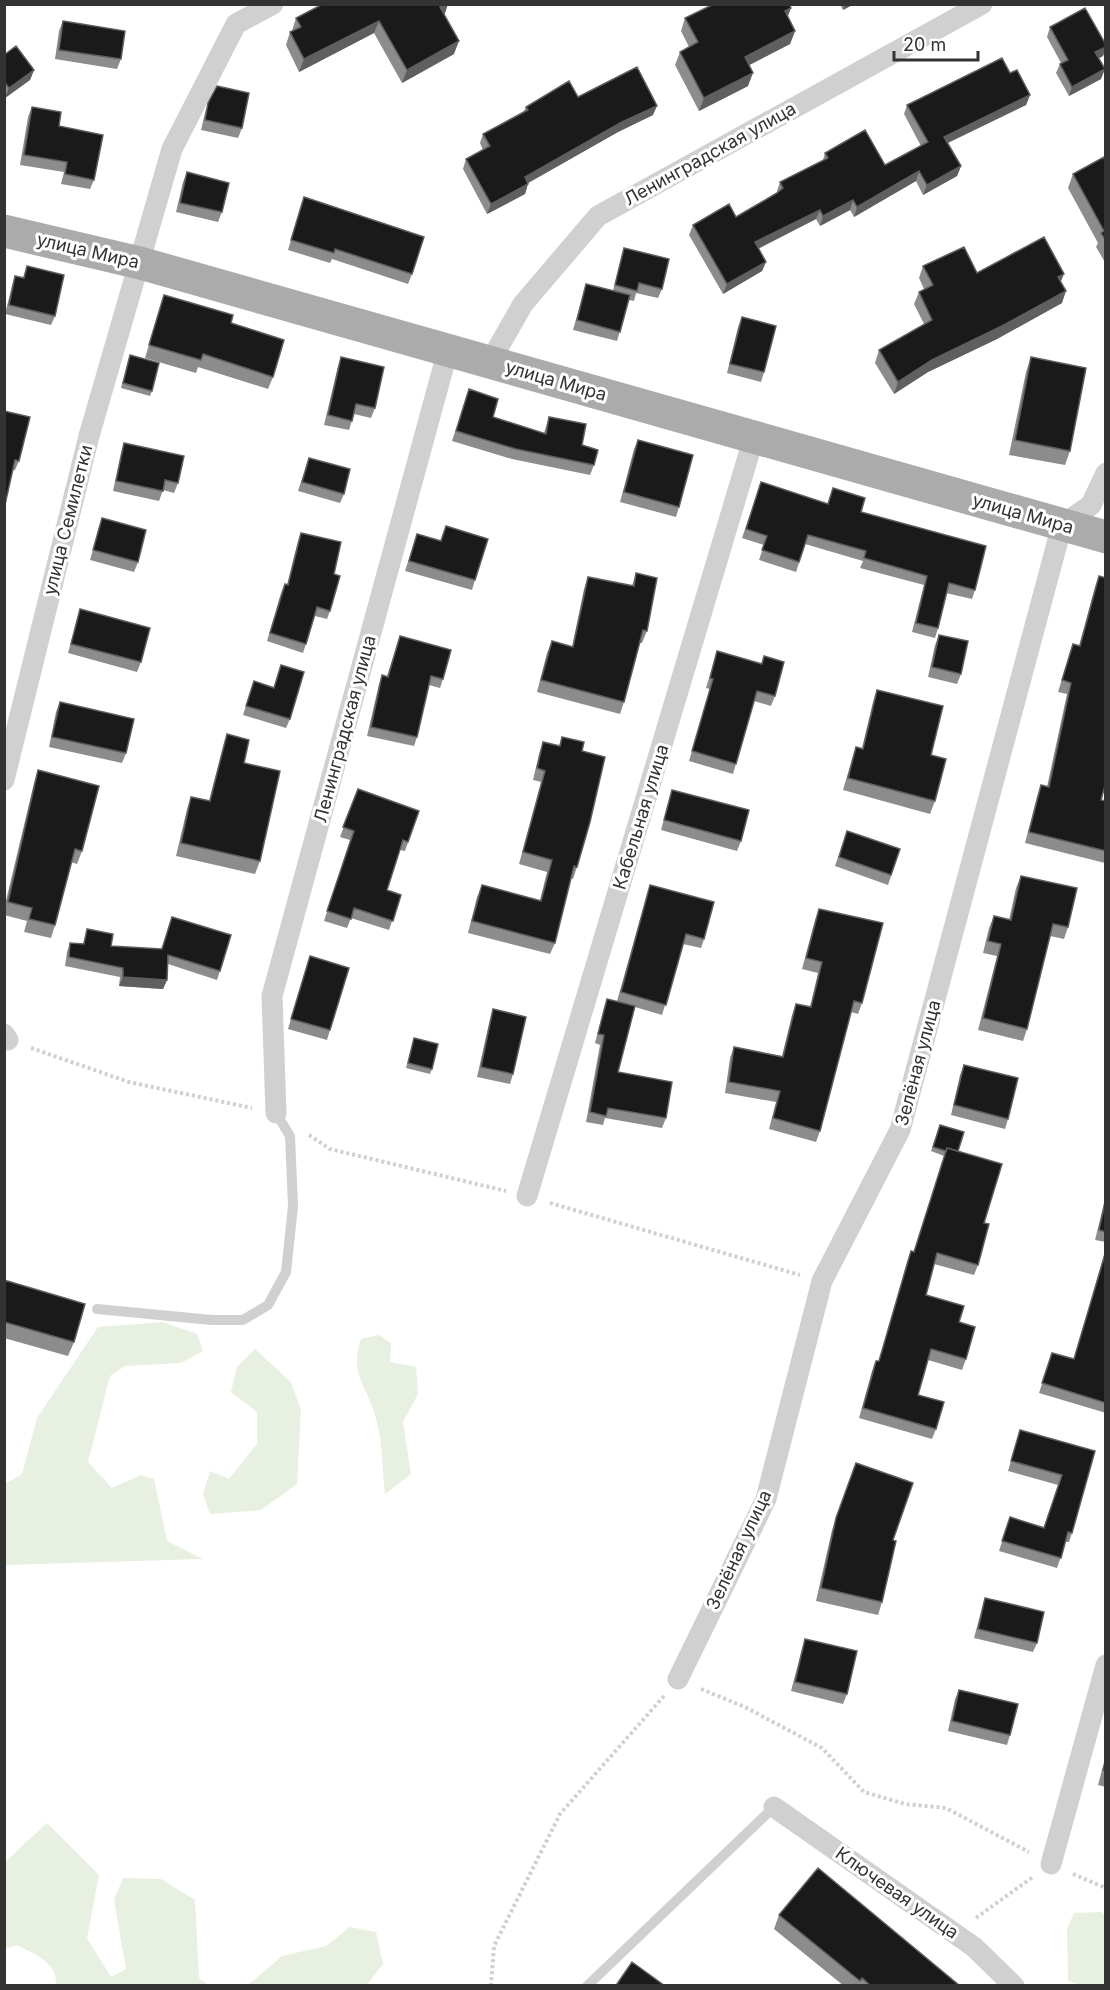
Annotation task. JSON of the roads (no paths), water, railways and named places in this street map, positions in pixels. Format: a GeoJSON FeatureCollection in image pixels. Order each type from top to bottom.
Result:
{"type":"FeatureCollection","features":[{"type":"Feature","properties":{"kind":"main road","name":"улица Мира"},"geometry":{"type":"LineString","coordinates":[[4,231],[140,263],[1106,537]]}},
{"type":"Feature","properties":{"kind":"street","name":"улица Семилетки"},"geometry":{"type":"LineString","coordinates":[[4,780],[89,436],[172,149],[236,24],[273,4]]}},
{"type":"Feature","properties":{"kind":"street","name":"Ленинградская улица"},"geometry":{"type":"LineString","coordinates":[[490,362],[523,304],[598,216],[982,4]]}},
{"type":"Feature","properties":{"kind":"street","name":"Ленинградская улица"},"geometry":{"type":"LineString","coordinates":[[276,1113],[272,996],[448,350]]}},
{"type":"Feature","properties":{"kind":"street","name":"Кабельная улица"},"geometry":{"type":"LineString","coordinates":[[527,1196],[754,437]]}},
{"type":"Feature","properties":{"kind":"street"},"geometry":{"type":"LineString","coordinates":[[1062,525],[1091,505],[1106,473]]}},
{"type":"Feature","properties":{"kind":"street","name":"Зелёная улица"},"geometry":{"type":"LineString","coordinates":[[678,1679],[766,1498],[822,1281],[900,1130],[1062,525]]}},
{"type":"Feature","properties":{"kind":"street"},"geometry":{"type":"LineString","coordinates":[[1051,1864],[1106,1665]]}},
{"type":"Feature","properties":{"kind":"street","name":"Ключевая улица"},"geometry":{"type":"LineString","coordinates":[[774,1807],[974,1947],[1014,1986]]}},
{"type":"Feature","properties":{"kind":"lane"},"geometry":{"type":"LineString","coordinates":[[97,1309],[212,1320],[243,1320],[268,1305],[286,1272],[293,1206],[290,1136],[276,1113]]}},
{"type":"Feature","properties":{"kind":"lane"},"geometry":{"type":"LineString","coordinates":[[587,1986],[774,1807]]}}]}
